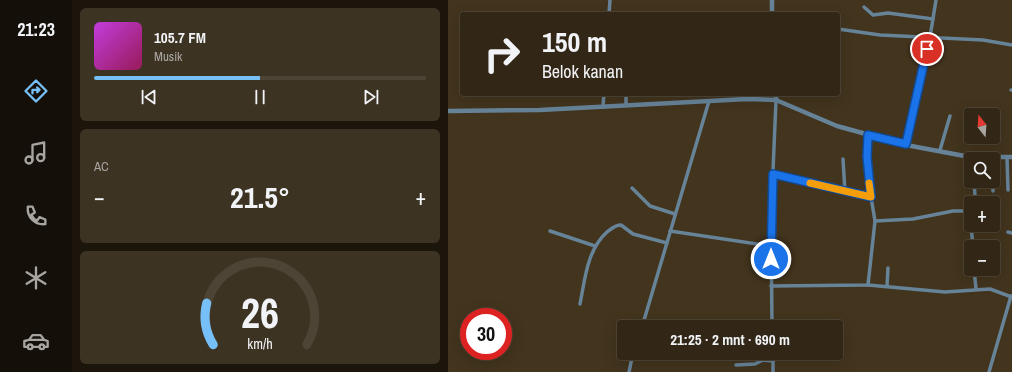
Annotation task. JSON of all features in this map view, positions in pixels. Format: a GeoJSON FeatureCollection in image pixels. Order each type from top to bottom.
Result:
{"type":"FeatureCollection","features":[{"type":"Feature","properties":{"kind":"street"},"geometry":{"type":"LineString","coordinates":[[609,12],[610,0]]}},
{"type":"Feature","properties":{"kind":"street"},"geometry":{"type":"LineString","coordinates":[[772,0],[772,12]]}},
{"type":"Feature","properties":{"kind":"street"},"geometry":{"type":"LineString","coordinates":[[906,144],[930,37],[936,0]]}},
{"type":"Feature","properties":{"kind":"street"},"geometry":{"type":"LineString","coordinates":[[864,7],[873,15],[887,13],[933,19]]}},
{"type":"Feature","properties":{"kind":"street"},"geometry":{"type":"LineString","coordinates":[[840,29],[880,35],[983,40],[1012,45]]}},
{"type":"Feature","properties":{"kind":"street"},"geometry":{"type":"LineString","coordinates":[[603,106],[604,96]]}},
{"type":"Feature","properties":{"kind":"street"},"geometry":{"type":"LineString","coordinates":[[626,96],[626,104]]}},
{"type":"Feature","properties":{"kind":"street"},"geometry":{"type":"LineString","coordinates":[[772,320],[771,246],[776,96]]}},
{"type":"Feature","properties":{"kind":"street"},"geometry":{"type":"LineString","coordinates":[[448,111],[540,110],[626,104],[747,99],[776,100],[838,126],[868,135],[940,150],[964,157]]}},
{"type":"Feature","properties":{"kind":"street"},"geometry":{"type":"LineString","coordinates":[[644,320],[709,101]]}},
{"type":"Feature","properties":{"kind":"street"},"geometry":{"type":"LineString","coordinates":[[940,150],[950,116]]}},
{"type":"Feature","properties":{"kind":"street"},"geometry":{"type":"LineString","coordinates":[[868,135],[867,157],[875,221],[868,285]]}},
{"type":"Feature","properties":{"kind":"street"},"geometry":{"type":"LineString","coordinates":[[1008,190],[1009,157]]}},
{"type":"Feature","properties":{"kind":"street"},"geometry":{"type":"LineString","coordinates":[[844,159],[845,192]]}},
{"type":"Feature","properties":{"kind":"street"},"geometry":{"type":"LineString","coordinates":[[773,174],[871,197]]}},
{"type":"Feature","properties":{"kind":"street"},"geometry":{"type":"LineString","coordinates":[[632,188],[650,206],[675,214]]}},
{"type":"Feature","properties":{"kind":"street"},"geometry":{"type":"LineString","coordinates":[[875,221],[913,219],[947,212],[964,211]]}},
{"type":"Feature","properties":{"kind":"street"},"geometry":{"type":"LineString","coordinates":[[580,304],[589,258],[595,246],[605,234],[617,225],[621,225],[632,234],[667,243]]}},
{"type":"Feature","properties":{"kind":"street"},"geometry":{"type":"LineString","coordinates":[[670,231],[771,246]]}},
{"type":"Feature","properties":{"kind":"street"},"geometry":{"type":"LineString","coordinates":[[550,232],[595,246]]}},
{"type":"Feature","properties":{"kind":"street"},"geometry":{"type":"LineString","coordinates":[[886,286],[888,268]]}},
{"type":"Feature","properties":{"kind":"street"},"geometry":{"type":"LineString","coordinates":[[975,276],[976,289]]}},
{"type":"Feature","properties":{"kind":"street"},"geometry":{"type":"LineString","coordinates":[[771,286],[868,285],[945,292],[976,289],[996,290],[1012,296],[988,372]]}},
{"type":"Feature","properties":{"kind":"street"},"geometry":{"type":"LineString","coordinates":[[629,372],[632,360]]}},
{"type":"Feature","properties":{"kind":"street"},"geometry":{"type":"LineString","coordinates":[[736,365],[754,364],[763,360],[773,361],[773,372]]}},
{"type":"Feature","properties":{"kind":"slow traffic"},"geometry":{"type":"LineString","coordinates":[[810,183],[871,197],[869,183]]}},
{"type":"Feature","properties":{"kind":"route"},"geometry":{"type":"LineString","coordinates":[[771,259],[773,174],[871,197],[867,157],[868,135],[906,144],[927,49]]}}]}
